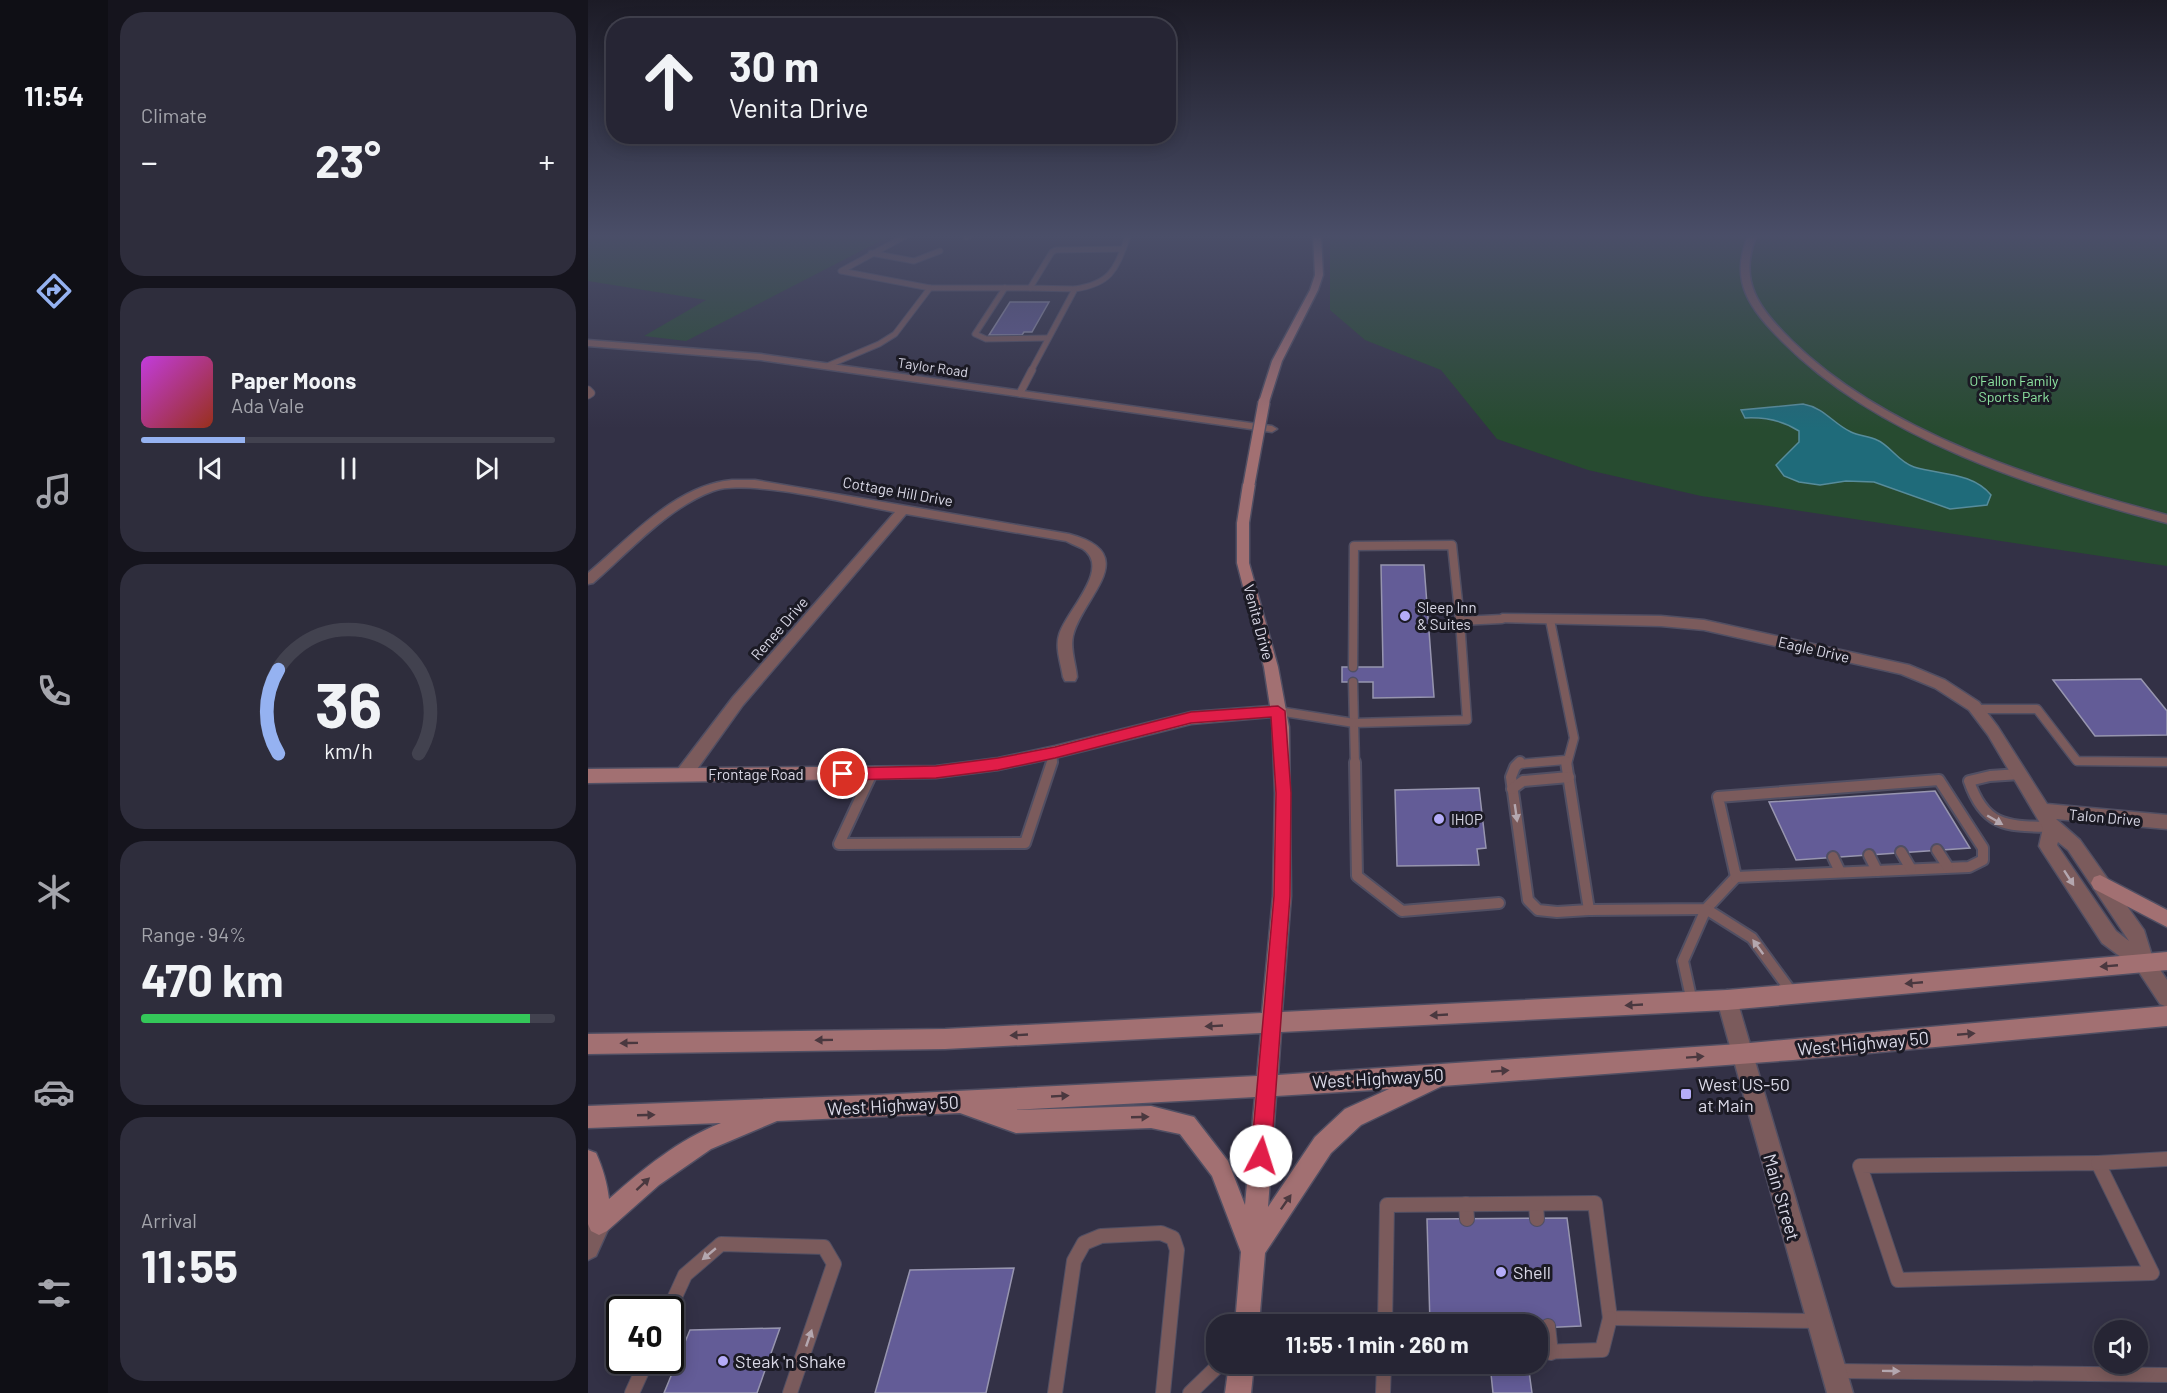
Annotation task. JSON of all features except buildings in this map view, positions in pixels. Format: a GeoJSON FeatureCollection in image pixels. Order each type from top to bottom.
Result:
{"type":"FeatureCollection","features":[{"type":"Feature","properties":{"kind":"main road","name":"Venita Drive"},"geometry":{"type":"LineString","coordinates":[[1248,1314],[1282,896],[1283,793],[1278,711],[1271,666],[1243,563],[1243,523],[1264,402],[1277,361],[1309,299]]}},
{"type":"Feature","properties":{"kind":"main road","name":"Frontage Road"},"geometry":{"type":"LineString","coordinates":[[588,776],[936,772],[998,764],[1055,752],[1191,718],[1278,711]]}},
{"type":"Feature","properties":{"kind":"main road"},"geometry":{"type":"LineString","coordinates":[[2100,883],[2167,919]]}},
{"type":"Feature","properties":{"kind":"main road"},"geometry":{"type":"LineString","coordinates":[[588,1044],[945,1039],[1692,1002],[2167,961]]}},
{"type":"Feature","properties":{"kind":"main road","name":"West Highway 50"},"geometry":{"type":"LineString","coordinates":[[588,1117],[778,1111],[1442,1075],[1741,1054],[2167,1016]]}},
{"type":"Feature","properties":{"kind":"main road"},"geometry":{"type":"LineString","coordinates":[[1252,1250],[1323,1145],[1353,1117],[1442,1075]]}},
{"type":"Feature","properties":{"kind":"main road"},"geometry":{"type":"LineString","coordinates":[[960,1102],[1016,1122],[1151,1117],[1186,1125],[1220,1169],[1252,1250]]}},
{"type":"Feature","properties":{"kind":"main road"},"geometry":{"type":"LineString","coordinates":[[599,1223],[651,1177],[703,1141],[778,1111]]}},
{"type":"Feature","properties":{"kind":"main road"},"geometry":{"type":"LineString","coordinates":[[588,1161],[597,1179],[599,1223]]}},
{"type":"Feature","properties":{"kind":"main road"},"geometry":{"type":"LineString","coordinates":[[1238,1393],[1241,1374]]}},
{"type":"Feature","properties":{"kind":"street"},"geometry":{"type":"LineString","coordinates":[[1753,299],[1782,338],[1826,376],[1918,430],[1996,464],[2085,496],[2167,519]]}},
{"type":"Feature","properties":{"kind":"street","name":"Taylor Road"},"geometry":{"type":"LineString","coordinates":[[588,343],[717,352],[1272,429]]}},
{"type":"Feature","properties":{"kind":"street","name":"Cottage Hill Drive"},"geometry":{"type":"LineString","coordinates":[[588,580],[681,504],[709,488],[732,483],[755,484],[1069,537],[1095,550],[1100,561],[1099,573],[1066,636],[1070,676]]}},
{"type":"Feature","properties":{"kind":"street","name":"Renee Drive"},"geometry":{"type":"LineString","coordinates":[[684,774],[738,701],[904,509]]}},
{"type":"Feature","properties":{"kind":"street","name":"Eagle Drive"},"geometry":{"type":"LineString","coordinates":[[1502,619],[1660,621],[1704,625],[1904,669],[1940,684],[1976,709],[1993,731],[2047,819],[2074,845],[2137,936],[2144,963]]}},
{"type":"Feature","properties":{"kind":"street","name":"Eagle Drive"},"geometry":{"type":"LineString","coordinates":[[2047,819],[2048,846],[2073,884],[2109,937],[2144,963]]}},
{"type":"Feature","properties":{"kind":"street","name":"Talon Drive"},"geometry":{"type":"LineString","coordinates":[[2047,819],[2167,822]]}},
{"type":"Feature","properties":{"kind":"street"},"geometry":{"type":"LineString","coordinates":[[2144,963],[2167,997]]}},
{"type":"Feature","properties":{"kind":"street","name":"Main Street"},"geometry":{"type":"LineString","coordinates":[[1727,1000],[1840,1393]]}},
{"type":"Feature","properties":{"kind":"street"},"geometry":{"type":"LineString","coordinates":[[588,1248],[599,1223]]}},
{"type":"Feature","properties":{"kind":"lane"},"geometry":{"type":"LineString","coordinates":[[827,366],[896,334],[922,299]]}},
{"type":"Feature","properties":{"kind":"lane"},"geometry":{"type":"LineString","coordinates":[[998,299],[975,334],[986,339],[1047,338]]}},
{"type":"Feature","properties":{"kind":"lane"},"geometry":{"type":"LineString","coordinates":[[1020,393],[1069,299]]}},
{"type":"Feature","properties":{"kind":"lane"},"geometry":{"type":"LineString","coordinates":[[588,390],[591,393],[588,395]]}},
{"type":"Feature","properties":{"kind":"lane"},"geometry":{"type":"LineString","coordinates":[[1278,711],[1354,723],[1467,720],[1455,550],[1452,545],[1354,546],[1353,667]]}},
{"type":"Feature","properties":{"kind":"lane"},"geometry":{"type":"LineString","coordinates":[[1460,621],[1502,619]]}},
{"type":"Feature","properties":{"kind":"lane"},"geometry":{"type":"LineString","coordinates":[[1550,620],[1574,738],[1566,760],[1589,910]]}},
{"type":"Feature","properties":{"kind":"lane"},"geometry":{"type":"LineString","coordinates":[[1353,682],[1357,876],[1402,911],[1499,903]]}},
{"type":"Feature","properties":{"kind":"lane"},"geometry":{"type":"LineString","coordinates":[[1976,709],[2037,709],[2077,761],[2167,762]]}},
{"type":"Feature","properties":{"kind":"lane"},"geometry":{"type":"LineString","coordinates":[[872,773],[839,844],[1025,843],[1055,752]]}},
{"type":"Feature","properties":{"kind":"lane"},"geometry":{"type":"LineString","coordinates":[[1566,760],[1521,762],[1515,767],[1511,777],[1528,900],[1538,910],[1557,912],[1706,909],[1752,938],[1793,994]]}},
{"type":"Feature","properties":{"kind":"lane"},"geometry":{"type":"LineString","coordinates":[[2020,774],[1990,776],[1969,782],[1974,801],[1983,813],[2005,826],[2047,819]]}},
{"type":"Feature","properties":{"kind":"lane"},"geometry":{"type":"LineString","coordinates":[[1512,789],[1523,781],[1569,777]]}},
{"type":"Feature","properties":{"kind":"lane"},"geometry":{"type":"LineString","coordinates":[[1692,1002],[1683,961],[1706,909],[1736,877],[1969,867],[1983,860],[1983,848],[1940,780],[1896,783],[1866,791],[1718,797],[1736,877]]}},
{"type":"Feature","properties":{"kind":"lane"},"geometry":{"type":"LineString","coordinates":[[1896,783],[1902,793]]}},
{"type":"Feature","properties":{"kind":"lane"},"geometry":{"type":"LineString","coordinates":[[1954,803],[1974,801]]}},
{"type":"Feature","properties":{"kind":"lane"},"geometry":{"type":"LineString","coordinates":[[1937,850],[1948,867]]}},
{"type":"Feature","properties":{"kind":"lane"},"geometry":{"type":"LineString","coordinates":[[1901,852],[1911,869]]}},
{"type":"Feature","properties":{"kind":"lane"},"geometry":{"type":"LineString","coordinates":[[1869,855],[1877,871]]}},
{"type":"Feature","properties":{"kind":"lane"},"geometry":{"type":"LineString","coordinates":[[1833,858],[1840,872]]}},
{"type":"Feature","properties":{"kind":"lane"},"geometry":{"type":"LineString","coordinates":[[2098,1163],[2152,1273],[1898,1280],[1860,1166],[2063,1164],[2167,1159]]}},
{"type":"Feature","properties":{"kind":"lane"},"geometry":{"type":"LineString","coordinates":[[1385,1314],[1387,1205],[1466,1212],[1537,1211],[1595,1203],[1610,1318],[1602,1350],[1548,1352]]}},
{"type":"Feature","properties":{"kind":"lane"},"geometry":{"type":"LineString","coordinates":[[1055,1393],[1074,1261],[1084,1243],[1101,1236],[1161,1233],[1173,1239],[1177,1250],[1163,1393]]}},
{"type":"Feature","properties":{"kind":"lane"},"geometry":{"type":"LineString","coordinates":[[675,1296],[685,1275],[721,1244],[824,1247],[834,1264],[790,1393]]}},
{"type":"Feature","properties":{"kind":"lane"},"geometry":{"type":"LineString","coordinates":[[1610,1318],[1818,1321]]}},
{"type":"Feature","properties":{"kind":"lane"},"geometry":{"type":"LineString","coordinates":[[1833,1370],[2167,1375]]}},
{"type":"Feature","properties":{"kind":"lane"},"geometry":{"type":"LineString","coordinates":[[632,1393],[640,1374]]}},
{"type":"Feature","properties":{"kind":"lane"},"geometry":{"type":"LineString","coordinates":[[1190,1393],[1210,1374]]}},
{"type":"Feature","properties":{"kind":"lane"},"geometry":{"type":"LineString","coordinates":[[1383,1393],[1384,1374]]}},
{"type":"Feature","properties":{"kind":"green space"},"geometry":{"type":"Polygon","coordinates":[[[700,299],[768,299],[686,341],[644,336],[706,300],[700,299]]]}},
{"type":"Feature","properties":{"kind":"green space","name":"O'Fallon Family Sports Park"},"geometry":{"type":"Polygon","coordinates":[[[1330,299],[2167,299],[2167,566],[1701,496],[1588,470],[1497,439],[1441,370],[1365,340],[1330,310],[1330,299]]]}},
{"type":"Feature","properties":{"kind":"water"},"geometry":{"type":"Polygon","coordinates":[[[1803,404],[1823,412],[1851,432],[1882,443],[1908,465],[1955,475],[1975,482],[1991,495],[1987,505],[1950,509],[1874,482],[1846,481],[1820,485],[1799,482],[1784,476],[1776,465],[1799,442],[1799,431],[1773,420],[1745,418],[1741,410],[1803,404]]]}},
{"type":"Feature","properties":{"kind":"place","name":"Sleep Inn & Suites"},"geometry":{"type":"Point","coordinates":[1405,616]}},
{"type":"Feature","properties":{"kind":"place","name":"IHOP"},"geometry":{"type":"Point","coordinates":[1439,819]}},
{"type":"Feature","properties":{"kind":"place","name":"West US-50 at Main"},"geometry":{"type":"Point","coordinates":[1686,1094]}},
{"type":"Feature","properties":{"kind":"place","name":"Shell"},"geometry":{"type":"Point","coordinates":[1501,1272]}},
{"type":"Feature","properties":{"kind":"place","name":"Steak 'n Shake"},"geometry":{"type":"Point","coordinates":[723,1361]}},
{"type":"Feature","properties":{"kind":"route"},"geometry":{"type":"LineString","coordinates":[[843,774],[936,772],[998,764],[1191,718],[1278,711],[1281,728],[1283,793],[1282,896],[1261,1156]]}}]}
